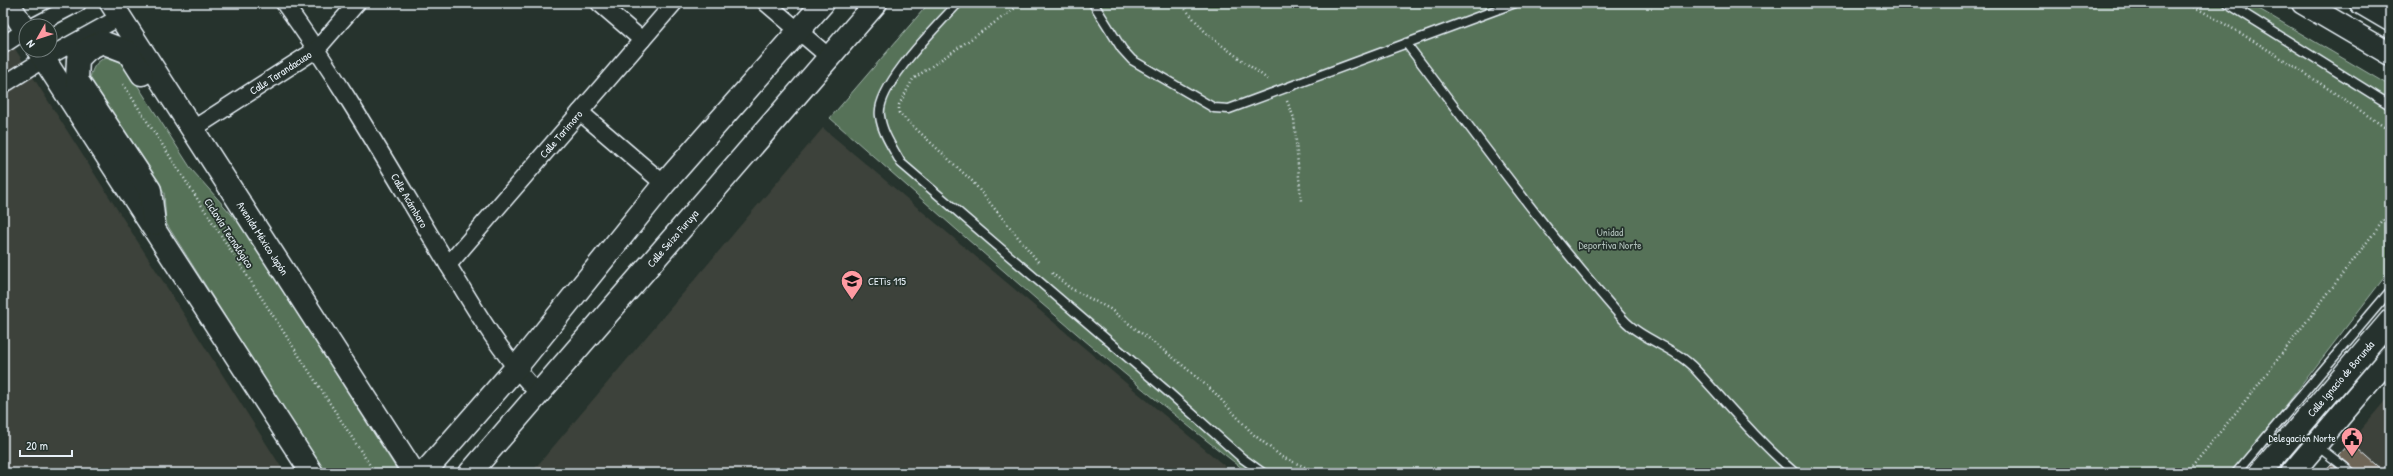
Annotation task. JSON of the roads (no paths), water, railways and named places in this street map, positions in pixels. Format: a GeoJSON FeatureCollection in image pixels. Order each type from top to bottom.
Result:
{"type":"FeatureCollection","features":[{"type":"Feature","properties":{"kind":"street"},"geometry":{"type":"LineString","coordinates":[[8,3],[18,19]]}},
{"type":"Feature","properties":{"kind":"street"},"geometry":{"type":"LineString","coordinates":[[49,18],[78,3]]}},
{"type":"Feature","properties":{"kind":"street","name":"Calle Acámbaro"},"geometry":{"type":"LineString","coordinates":[[284,3],[317,49],[448,265],[515,369],[539,394]]}},
{"type":"Feature","properties":{"kind":"street","name":"Calle Tarandacuao"},"geometry":{"type":"LineString","coordinates":[[193,129],[317,49],[357,3]]}},
{"type":"Feature","properties":{"kind":"street"},"geometry":{"type":"LineString","coordinates":[[598,3],[642,40]]}},
{"type":"Feature","properties":{"kind":"street","name":"Calle Tarimoro"},"geometry":{"type":"LineString","coordinates":[[448,265],[674,3]]}},
{"type":"Feature","properties":{"kind":"street"},"geometry":{"type":"LineString","coordinates":[[766,3],[829,57]]}},
{"type":"Feature","properties":{"kind":"street"},"geometry":{"type":"LineString","coordinates":[[424,473],[515,369],[664,184],[823,3]]}},
{"type":"Feature","properties":{"kind":"street","name":"Calle Seizo Furuya"},"geometry":{"type":"LineString","coordinates":[[470,473],[876,3]]}},
{"type":"Feature","properties":{"kind":"street"},"geometry":{"type":"LineString","coordinates":[[2303,3],[2390,54]]}},
{"type":"Feature","properties":{"kind":"street"},"geometry":{"type":"LineString","coordinates":[[2362,3],[2390,20]]}},
{"type":"Feature","properties":{"kind":"street"},"geometry":{"type":"LineString","coordinates":[[58,44],[116,10]]}},
{"type":"Feature","properties":{"kind":"street","name":"Avenida México Japón"},"geometry":{"type":"LineString","coordinates":[[116,10],[414,473]]}},
{"type":"Feature","properties":{"kind":"street"},"geometry":{"type":"LineString","coordinates":[[3,45],[18,36]]}},
{"type":"Feature","properties":{"kind":"street"},"geometry":{"type":"LineString","coordinates":[[155,229],[150,190],[77,80],[78,58],[88,49],[102,42],[128,52],[198,161],[238,200]]}},
{"type":"Feature","properties":{"kind":"street"},"geometry":{"type":"LineString","coordinates":[[3,85],[36,58]]}},
{"type":"Feature","properties":{"kind":"street"},"geometry":{"type":"LineString","coordinates":[[44,58],[312,473]]}},
{"type":"Feature","properties":{"kind":"street"},"geometry":{"type":"LineString","coordinates":[[580,112],[664,184]]}},
{"type":"Feature","properties":{"kind":"street","name":"Calle Ignacio de Borunda"},"geometry":{"type":"LineString","coordinates":[[2260,473],[2390,321]]}},
{"type":"Feature","properties":{"kind":"street","name":"Calle Ignacio de Borunda"},"geometry":{"type":"LineString","coordinates":[[2292,473],[2390,357]]}},
{"type":"Feature","properties":{"kind":"lane"},"geometry":{"type":"LineString","coordinates":[[958,3],[894,77],[884,96],[879,114],[886,135],[901,163],[1168,392],[1242,458],[1263,473]]}},
{"type":"Feature","properties":{"kind":"lane"},"geometry":{"type":"LineString","coordinates":[[1093,3],[1122,49],[1132,60],[1214,108],[1229,109],[1515,3]]}},
{"type":"Feature","properties":{"kind":"lane"},"geometry":{"type":"LineString","coordinates":[[2227,3],[2390,105]]}},
{"type":"Feature","properties":{"kind":"lane"},"geometry":{"type":"LineString","coordinates":[[1406,43],[1538,217],[1624,321],[1694,367],[1713,391],[1770,451],[1795,473]]}},
{"type":"Feature","properties":{"kind":"lane"},"geometry":{"type":"LineString","coordinates":[[2236,473],[2390,291]]}},
{"type":"Feature","properties":{"kind":"lane"},"geometry":{"type":"LineString","coordinates":[[2316,445],[2352,473]]}},
{"type":"Feature","properties":{"kind":"place","name":"CETis 115"},"geometry":{"type":"Point","coordinates":[852,300]}},
{"type":"Feature","properties":{"kind":"place","name":"Delegación Norte"},"geometry":{"type":"Point","coordinates":[2352,458]}},
{"type":"Feature","properties":{"kind":"park label","name":"Unidad Deportiva Norte"},"geometry":{"type":"Point","coordinates":[1610,238]}}]}
